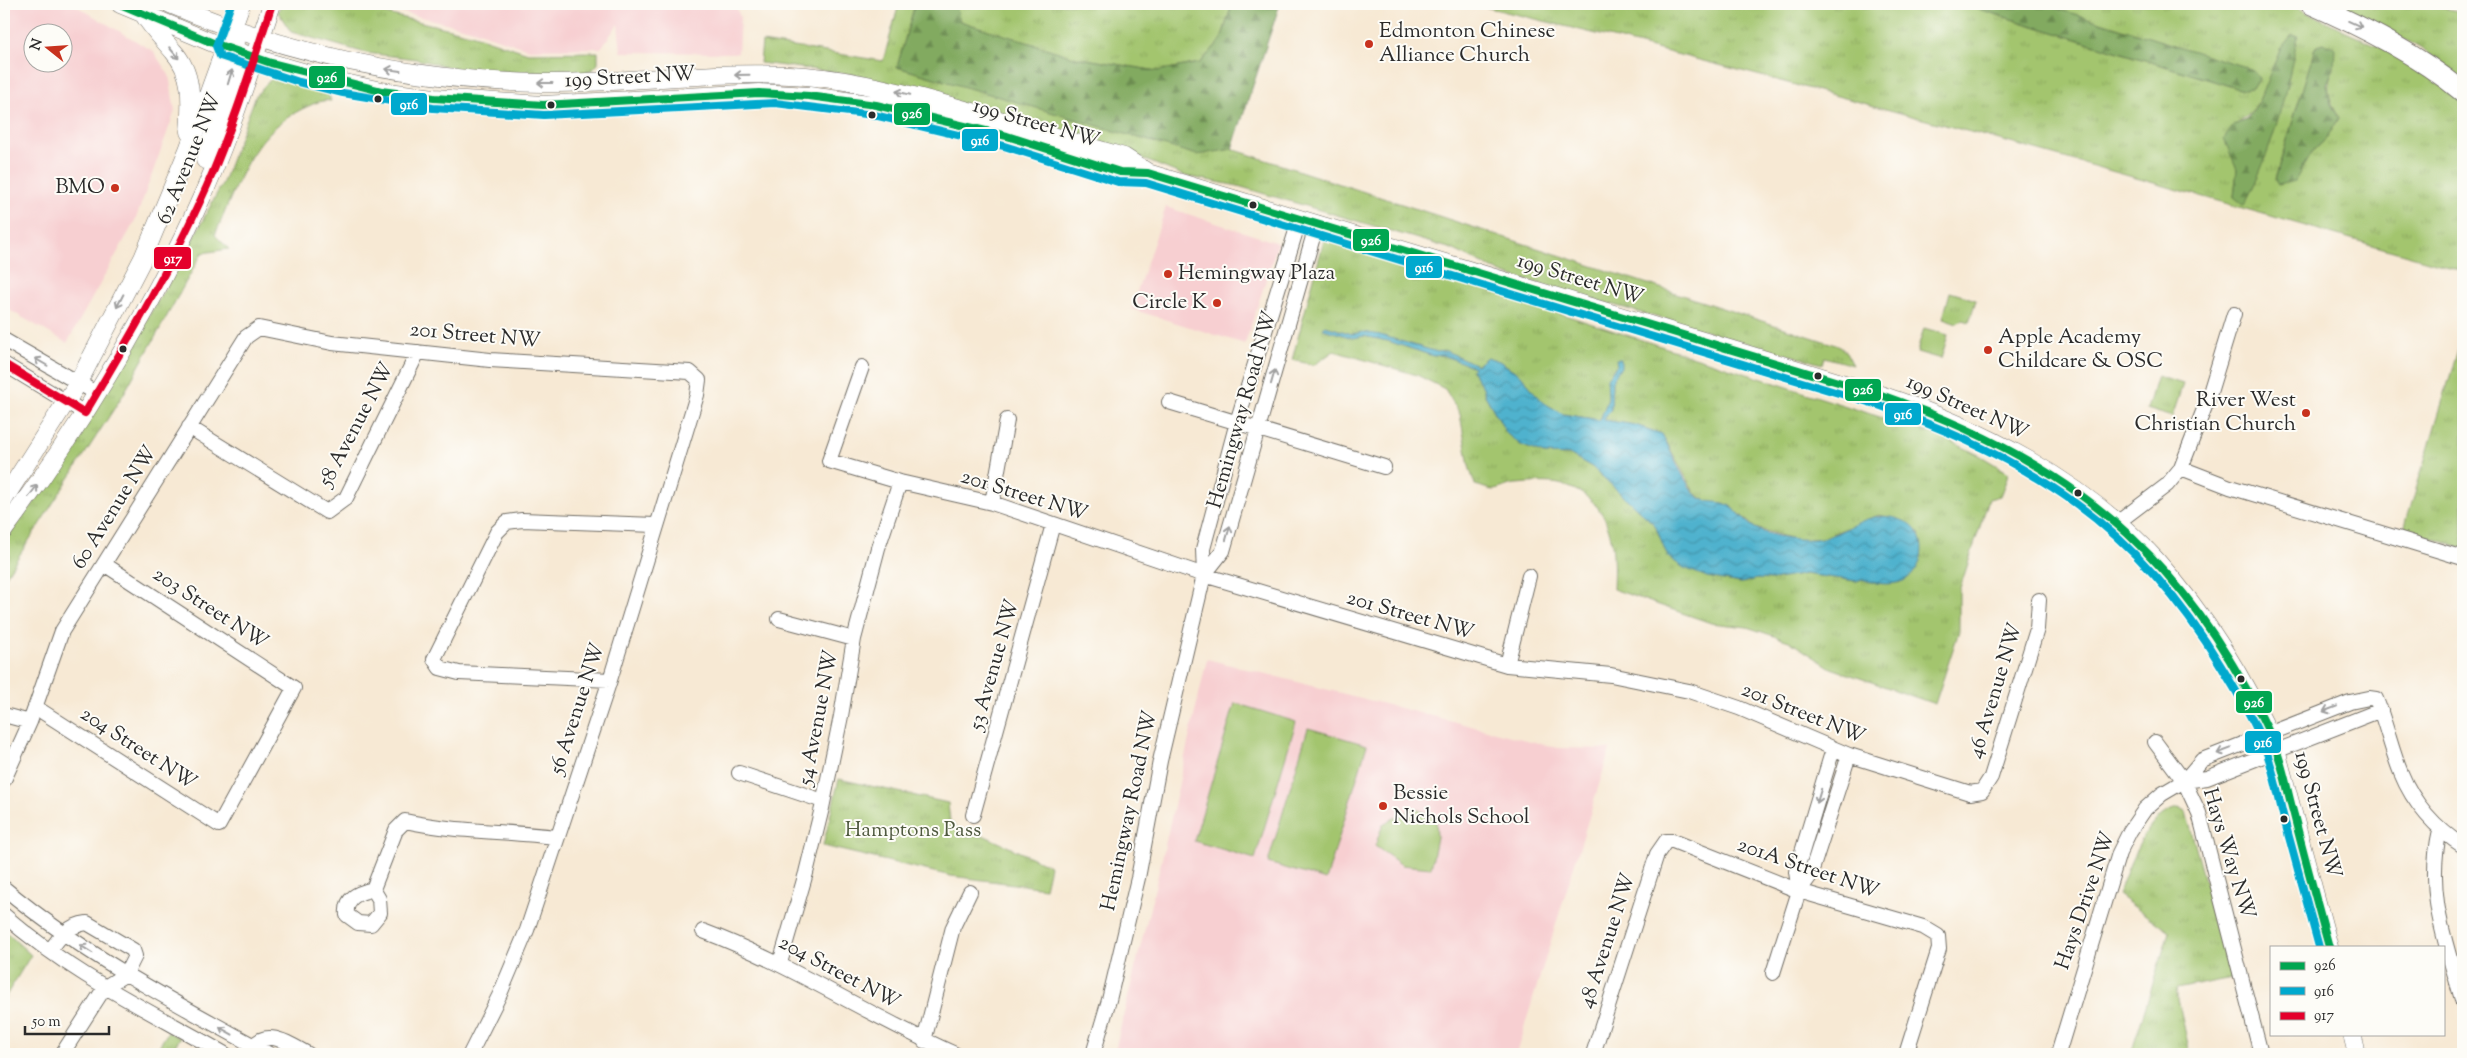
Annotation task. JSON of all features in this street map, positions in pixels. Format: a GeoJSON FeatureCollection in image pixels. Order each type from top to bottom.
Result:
{"type":"FeatureCollection","features":[{"type":"Feature","properties":{"kind":"highway"},"geometry":{"type":"LineString","coordinates":[[2311,4],[2362,27],[2407,51],[2463,92]]}},
{"type":"Feature","properties":{"kind":"main road","name":"199 Street NW"},"geometry":{"type":"LineString","coordinates":[[120,4],[254,57],[302,72],[381,90],[490,103],[561,104],[775,93],[876,105],[1007,136],[1120,172],[1148,173],[1318,223],[1894,399],[1966,427],[2043,468],[2117,523],[2154,558],[2217,639],[2269,732],[2276,750],[2329,946]]}},
{"type":"Feature","properties":{"kind":"main road","name":"199 Street NW"},"geometry":{"type":"LineString","coordinates":[[170,4],[233,28],[331,57],[385,69],[491,81],[543,83],[778,74],[842,80],[914,96],[1124,157],[1148,173]]}},
{"type":"Feature","properties":{"kind":"main road"},"geometry":{"type":"LineString","coordinates":[[197,208],[200,174],[234,65],[231,49],[233,28],[241,4]]}},
{"type":"Feature","properties":{"kind":"main road"},"geometry":{"type":"LineString","coordinates":[[261,37],[272,4]]}},
{"type":"Feature","properties":{"kind":"main road"},"geometry":{"type":"LineString","coordinates":[[144,15],[153,29],[180,60],[189,79],[191,95],[188,150]]}},
{"type":"Feature","properties":{"kind":"main road","name":"62 Avenue NW"},"geometry":{"type":"LineString","coordinates":[[4,530],[43,477],[85,412],[141,318],[197,208],[261,37]]}},
{"type":"Feature","properties":{"kind":"main road","name":"62 Avenue NW"},"geometry":{"type":"LineString","coordinates":[[4,499],[78,383],[142,258],[231,49]]}},
{"type":"Feature","properties":{"kind":"main road"},"geometry":{"type":"LineString","coordinates":[[2353,1036],[2358,1054]]}},
{"type":"Feature","properties":{"kind":"street","name":"Hemingway Road NW"},"geometry":{"type":"LineString","coordinates":[[1094,1054],[1138,878],[1160,761],[1204,575],[1203,549],[1237,422],[1300,218]]}},
{"type":"Feature","properties":{"kind":"street","name":"Hemingway Road NW"},"geometry":{"type":"LineString","coordinates":[[1204,575],[1223,551],[1318,223]]}},
{"type":"Feature","properties":{"kind":"street"},"geometry":{"type":"LineString","coordinates":[[2117,523],[2167,486],[2181,468],[2208,399],[2234,314]]}},
{"type":"Feature","properties":{"kind":"street","name":"201 Street NW"},"geometry":{"type":"LineString","coordinates":[[258,328],[332,343],[490,360],[690,372]]}},
{"type":"Feature","properties":{"kind":"street","name":"60 Avenue NW"},"geometry":{"type":"LineString","coordinates":[[4,780],[8,762],[36,707],[62,631],[246,337],[258,328]]}},
{"type":"Feature","properties":{"kind":"street"},"geometry":{"type":"LineString","coordinates":[[4,340],[96,393]]}},
{"type":"Feature","properties":{"kind":"street","name":"58 Avenue NW"},"geometry":{"type":"LineString","coordinates":[[189,427],[327,512],[346,498],[418,352]]}},
{"type":"Feature","properties":{"kind":"street"},"geometry":{"type":"LineString","coordinates":[[4,364],[85,412]]}},
{"type":"Feature","properties":{"kind":"street","name":"201 Street NW"},"geometry":{"type":"LineString","coordinates":[[862,367],[829,461],[900,482],[992,503],[1204,575],[1507,665],[1594,672],[1662,684],[1739,708],[1849,756],[1970,793],[1982,791]]}},
{"type":"Feature","properties":{"kind":"street","name":"56 Avenue NW"},"geometry":{"type":"LineString","coordinates":[[470,1054],[500,994],[526,930],[610,680],[697,395],[699,380],[690,372]]}},
{"type":"Feature","properties":{"kind":"street"},"geometry":{"type":"LineString","coordinates":[[1168,402],[1384,467]]}},
{"type":"Feature","properties":{"kind":"street"},"geometry":{"type":"LineString","coordinates":[[992,503],[1007,420]]}},
{"type":"Feature","properties":{"kind":"street"},"geometry":{"type":"LineString","coordinates":[[2181,468],[2230,487],[2463,558]]}},
{"type":"Feature","properties":{"kind":"street","name":"54 Avenue NW"},"geometry":{"type":"LineString","coordinates":[[780,963],[806,873],[824,800],[854,639],[878,548],[900,482]]}},
{"type":"Feature","properties":{"kind":"street"},"geometry":{"type":"LineString","coordinates":[[610,680],[459,673],[440,668],[434,659],[497,532],[507,522],[522,520],[656,525]]}},
{"type":"Feature","properties":{"kind":"street","name":"53 Avenue NW"},"geometry":{"type":"LineString","coordinates":[[973,815],[1054,524]]}},
{"type":"Feature","properties":{"kind":"street","name":"203 Street NW"},"geometry":{"type":"LineString","coordinates":[[104,564],[294,688],[219,825]]}},
{"type":"Feature","properties":{"kind":"street"},"geometry":{"type":"LineString","coordinates":[[1507,665],[1528,576]]}},
{"type":"Feature","properties":{"kind":"street","name":"46 Avenue NW"},"geometry":{"type":"LineString","coordinates":[[1982,791],[1991,777],[2037,628],[2039,600]]}},
{"type":"Feature","properties":{"kind":"street"},"geometry":{"type":"LineString","coordinates":[[780,620],[854,639]]}},
{"type":"Feature","properties":{"kind":"street","name":"Hays Drive NW"},"geometry":{"type":"LineString","coordinates":[[2058,1054],[2106,893],[2125,841],[2145,809],[2162,794],[2184,781],[2202,760],[2269,732],[2350,702],[2369,698],[2378,704]]}},
{"type":"Feature","properties":{"kind":"street"},"geometry":{"type":"LineString","coordinates":[[2378,704],[2401,772],[2414,798],[2440,830],[2463,846]]}},
{"type":"Feature","properties":{"kind":"street","name":"Hays Drive NW"},"geometry":{"type":"LineString","coordinates":[[2184,781],[2207,778],[2276,750],[2378,704]]}},
{"type":"Feature","properties":{"kind":"street","name":"204 Street NW"},"geometry":{"type":"LineString","coordinates":[[36,707],[219,825]]}},
{"type":"Feature","properties":{"kind":"street"},"geometry":{"type":"LineString","coordinates":[[4,715],[30,722]]}},
{"type":"Feature","properties":{"kind":"street"},"geometry":{"type":"LineString","coordinates":[[2155,742],[2184,781]]}},
{"type":"Feature","properties":{"kind":"street"},"geometry":{"type":"LineString","coordinates":[[1800,891],[1796,872],[1833,749]]}},
{"type":"Feature","properties":{"kind":"street"},"geometry":{"type":"LineString","coordinates":[[1773,973],[1800,891],[1810,876],[1849,756]]}},
{"type":"Feature","properties":{"kind":"street"},"geometry":{"type":"LineString","coordinates":[[739,773],[824,800]]}},
{"type":"Feature","properties":{"kind":"street","name":"Hays Way NW"},"geometry":{"type":"LineString","coordinates":[[2184,781],[2198,813],[2261,1054]]}},
{"type":"Feature","properties":{"kind":"street"},"geometry":{"type":"LineString","coordinates":[[373,889],[396,830],[405,821],[439,829],[502,831],[556,837]]}},
{"type":"Feature","properties":{"kind":"street"},"geometry":{"type":"LineString","coordinates":[[2440,830],[2433,869],[2436,907],[2463,1003]]}},
{"type":"Feature","properties":{"kind":"street","name":"201A Street NW"},"geometry":{"type":"LineString","coordinates":[[1666,842],[1673,841],[1691,846],[1800,891],[1923,927],[1938,936],[1939,949],[1906,1054]]}},
{"type":"Feature","properties":{"kind":"street","name":"48 Avenue NW"},"geometry":{"type":"LineString","coordinates":[[1593,1054],[1657,854],[1666,842]]}},
{"type":"Feature","properties":{"kind":"street"},"geometry":{"type":"LineString","coordinates":[[4,888],[62,934],[249,1050],[269,1054]]}},
{"type":"Feature","properties":{"kind":"street"},"geometry":{"type":"LineString","coordinates":[[924,1041],[953,927],[970,892]]}},
{"type":"Feature","properties":{"kind":"street"},"geometry":{"type":"LineString","coordinates":[[4,915],[50,951],[105,987],[224,1054]]}},
{"type":"Feature","properties":{"kind":"street"},"geometry":{"type":"LineString","coordinates":[[50,951],[62,934],[81,923],[92,924],[133,950],[134,961],[126,974],[105,987],[62,1054]]}},
{"type":"Feature","properties":{"kind":"street","name":"204 Street NW"},"geometry":{"type":"LineString","coordinates":[[703,931],[780,963],[924,1041],[955,1054]]}},
{"type":"Feature","properties":{"kind":"street"},"geometry":{"type":"LineString","coordinates":[[249,1050],[260,1039],[270,1036],[308,1054]]}},
{"type":"Feature","properties":{"kind":"shaded area"},"geometry":{"type":"Polygon","coordinates":[[[4,4],[73,4],[153,51],[169,75],[175,111],[135,221],[67,343],[4,307],[4,4]]]}},
{"type":"Feature","properties":{"kind":"shaded area"},"geometry":{"type":"Polygon","coordinates":[[[368,4],[735,4],[740,17],[738,53],[621,52],[618,24],[601,48],[528,49],[470,29],[368,4]]]}},
{"type":"Feature","properties":{"kind":"shaded area","name":"Hemingway Plaza"},"geometry":{"type":"Polygon","coordinates":[[[1166,207],[1278,243],[1245,344],[1131,309],[1166,207]]]}},
{"type":"Feature","properties":{"kind":"shaded area","name":"Bessie Nichols School"},"geometry":{"type":"Polygon","coordinates":[[[1207,659],[1558,748],[1610,749],[1516,1054],[1114,1054],[1161,863],[1207,659]]]}},
{"type":"Feature","properties":{"kind":"green space"},"geometry":{"type":"Polygon","coordinates":[[[281,4],[354,4],[383,13],[471,34],[528,53],[598,52],[598,64],[592,70],[582,74],[466,71],[416,59],[366,53],[291,32],[278,12],[281,4]]]}},
{"type":"Feature","properties":{"kind":"green space"},"geometry":{"type":"Polygon","coordinates":[[[899,4],[915,4],[897,67],[1197,154],[1232,149],[1839,346],[1846,352],[1853,365],[1824,357],[1822,364],[1504,274],[1452,249],[1238,186],[1185,176],[1111,146],[858,75],[760,63],[762,42],[883,61],[899,4]]]}},
{"type":"Feature","properties":{"kind":"green space"},"geometry":{"type":"Polygon","coordinates":[[[915,4],[960,4],[957,10],[960,21],[1074,57],[1157,71],[1200,63],[1221,40],[1232,4],[1280,4],[1232,149],[1197,155],[897,67],[915,4]]]}},
{"type":"Feature","properties":{"kind":"green space"},"geometry":{"type":"Polygon","coordinates":[[[960,4],[1232,4],[1221,40],[1200,63],[1157,71],[1074,57],[959,21],[957,10],[960,4]]]}},
{"type":"Feature","properties":{"kind":"green space"},"geometry":{"type":"Polygon","coordinates":[[[1473,4],[1962,4],[2243,90],[2253,89],[2259,79],[2253,70],[2042,4],[2289,4],[2393,53],[2447,90],[2463,104],[2463,271],[1846,98],[1473,4]],[[2323,43],[2315,48],[2275,179],[2278,185],[2327,138],[2339,118],[2332,104],[2329,92],[2329,81],[2334,67],[2323,43]],[[2280,49],[2268,82],[2257,103],[2242,120],[2233,126],[2237,169],[2234,197],[2280,49]]]}},
{"type":"Feature","properties":{"kind":"green space"},"geometry":{"type":"Polygon","coordinates":[[[1962,4],[2042,4],[2242,66],[2253,70],[2259,79],[2253,89],[2243,90],[1962,4]]]}},
{"type":"Feature","properties":{"kind":"green space"},"geometry":{"type":"Polygon","coordinates":[[[2340,4],[2422,4],[2463,12],[2463,77],[2420,48],[2340,4]]]}},
{"type":"Feature","properties":{"kind":"green space"},"geometry":{"type":"Polygon","coordinates":[[[2292,35],[2298,36],[2277,122],[2263,164],[2244,205],[2234,197],[2237,169],[2224,139],[2233,126],[2246,120],[2258,103],[2280,49],[2292,35]]]}},
{"type":"Feature","properties":{"kind":"green space"},"geometry":{"type":"Polygon","coordinates":[[[2323,43],[2335,47],[2334,67],[2327,84],[2331,104],[2339,118],[2327,138],[2311,153],[2295,181],[2278,185],[2275,180],[2315,48],[2323,43]]]}},
{"type":"Feature","properties":{"kind":"green space"},"geometry":{"type":"Polygon","coordinates":[[[275,75],[326,87],[331,101],[316,103],[284,120],[257,147],[239,179],[215,235],[229,249],[202,253],[123,395],[4,579],[4,540],[40,495],[177,269],[223,182],[256,95],[275,75]]]}},
{"type":"Feature","properties":{"kind":"green space"},"geometry":{"type":"Polygon","coordinates":[[[1324,240],[1376,254],[1942,437],[1981,456],[2009,473],[2000,496],[1989,499],[1959,591],[1959,631],[1935,704],[1831,668],[1789,641],[1747,627],[1711,623],[1613,589],[1613,556],[1608,526],[1592,502],[1580,492],[1552,483],[1513,484],[1494,490],[1475,485],[1469,466],[1460,414],[1445,389],[1417,375],[1334,351],[1314,365],[1292,360],[1324,240]],[[1326,326],[1324,329],[1353,338],[1364,336],[1388,341],[1433,356],[1442,355],[1475,367],[1471,370],[1483,387],[1485,395],[1507,434],[1521,445],[1544,454],[1571,455],[1592,467],[1655,525],[1661,538],[1707,577],[1741,583],[1757,579],[1772,580],[1805,574],[1857,581],[1862,579],[1883,583],[1904,580],[1920,534],[1904,521],[1879,515],[1822,538],[1797,540],[1755,528],[1732,507],[1724,503],[1710,503],[1695,494],[1662,434],[1635,425],[1604,420],[1611,409],[1612,381],[1621,360],[1613,370],[1608,399],[1600,420],[1563,414],[1540,401],[1521,375],[1499,361],[1487,357],[1477,365],[1446,351],[1437,352],[1380,335],[1352,334],[1326,326]]]}},
{"type":"Feature","properties":{"kind":"green space"},"geometry":{"type":"Polygon","coordinates":[[[1950,292],[1976,300],[1969,322],[1962,320],[1957,323],[1943,318],[1950,292]]]}},
{"type":"Feature","properties":{"kind":"green space"},"geometry":{"type":"Polygon","coordinates":[[[1924,328],[1948,335],[1941,359],[1917,352],[1924,328]]]}},
{"type":"Feature","properties":{"kind":"green space"},"geometry":{"type":"Polygon","coordinates":[[[2463,333],[2463,548],[2404,529],[2463,333]]]}},
{"type":"Feature","properties":{"kind":"green space"},"geometry":{"type":"Polygon","coordinates":[[[2157,376],[2183,384],[2172,417],[2147,409],[2157,376]]]}},
{"type":"Feature","properties":{"kind":"green space"},"geometry":{"type":"Polygon","coordinates":[[[1235,703],[1296,722],[1255,859],[1194,841],[1235,703]]]}},
{"type":"Feature","properties":{"kind":"green space"},"geometry":{"type":"Polygon","coordinates":[[[1308,728],[1367,745],[1326,880],[1268,863],[1308,728]]]}},
{"type":"Feature","properties":{"kind":"green space","name":"Hamptons Pass"},"geometry":{"type":"Polygon","coordinates":[[[839,779],[948,803],[950,821],[966,836],[985,836],[1050,866],[1045,888],[951,876],[823,846],[839,779]]]}},
{"type":"Feature","properties":{"kind":"green space"},"geometry":{"type":"Polygon","coordinates":[[[1414,808],[1436,818],[1437,837],[1431,868],[1402,865],[1375,846],[1383,824],[1414,808]]]}},
{"type":"Feature","properties":{"kind":"green space"},"geometry":{"type":"Polygon","coordinates":[[[2179,808],[2186,812],[2232,978],[2176,989],[2190,1054],[2131,1054],[2169,932],[2118,895],[2133,857],[2148,830],[2167,812],[2179,808]]]}},
{"type":"Feature","properties":{"kind":"green space"},"geometry":{"type":"Polygon","coordinates":[[[4,930],[31,955],[4,999],[4,930]]]}},
{"type":"Feature","properties":{"kind":"green space"},"geometry":{"type":"Polygon","coordinates":[[[168,1032],[180,1038],[170,1054],[154,1054],[168,1032]]]}},
{"type":"Feature","properties":{"kind":"water"},"geometry":{"type":"Polygon","coordinates":[[[1325,326],[1352,334],[1364,332],[1380,335],[1437,352],[1446,351],[1477,365],[1487,357],[1499,361],[1521,375],[1541,401],[1563,414],[1600,420],[1608,399],[1607,378],[1617,365],[1616,359],[1621,359],[1621,367],[1612,381],[1611,409],[1604,420],[1635,425],[1662,434],[1687,482],[1695,494],[1703,500],[1730,506],[1751,525],[1762,531],[1797,539],[1822,538],[1871,518],[1881,516],[1892,517],[1904,521],[1918,533],[1922,551],[1917,569],[1903,581],[1888,584],[1862,579],[1857,581],[1805,574],[1772,580],[1757,579],[1741,583],[1707,577],[1684,568],[1668,557],[1655,525],[1592,467],[1571,455],[1544,454],[1521,445],[1507,434],[1485,395],[1483,387],[1471,370],[1474,367],[1442,355],[1433,356],[1388,341],[1364,336],[1353,338],[1323,329],[1325,326]]]}},
{"type":"Feature","properties":{"kind":"transit line","name":"926"},"geometry":{"type":"LineString","coordinates":[[120,4],[213,43],[271,63],[381,91],[434,98],[543,105],[759,93],[809,96],[876,105],[1007,136],[1120,172],[1148,173],[1881,395],[1936,416],[1987,439],[2035,465],[2080,494],[2121,528],[2160,566],[2196,610],[2242,681],[2276,749],[2329,946]]}},
{"type":"Feature","properties":{"kind":"transit line","name":"916"},"geometry":{"type":"LineString","coordinates":[[231,4],[216,46],[220,56],[299,82],[343,93],[433,108],[544,115],[775,103],[874,115],[1004,146],[1118,182],[1146,183],[1878,405],[1984,448],[2031,474],[2075,503],[2116,536],[2153,574],[2188,617],[2221,666],[2258,731],[2267,753],[2319,946]]}},
{"type":"Feature","properties":{"kind":"transit line","name":"917"},"geometry":{"type":"LineString","coordinates":[[4,364],[85,413],[165,273],[194,215],[234,119],[272,4]]}},
{"type":"Feature","properties":{"kind":"place","name":"Edmonton Chinese Alliance Church"},"geometry":{"type":"Point","coordinates":[1369,44]}},
{"type":"Feature","properties":{"kind":"place","name":"BMO"},"geometry":{"type":"Point","coordinates":[115,188]}},
{"type":"Feature","properties":{"kind":"place","name":"Hemingway Plaza"},"geometry":{"type":"Point","coordinates":[1168,274]}},
{"type":"Feature","properties":{"kind":"place","name":"Circle K"},"geometry":{"type":"Point","coordinates":[1217,303]}},
{"type":"Feature","properties":{"kind":"place","name":"Apple Academy Childcare & OSC"},"geometry":{"type":"Point","coordinates":[1988,350]}},
{"type":"Feature","properties":{"kind":"place","name":"River West Christian Church"},"geometry":{"type":"Point","coordinates":[2306,413]}},
{"type":"Feature","properties":{"kind":"place","name":"Bessie Nichols School"},"geometry":{"type":"Point","coordinates":[1383,806]}}]}
